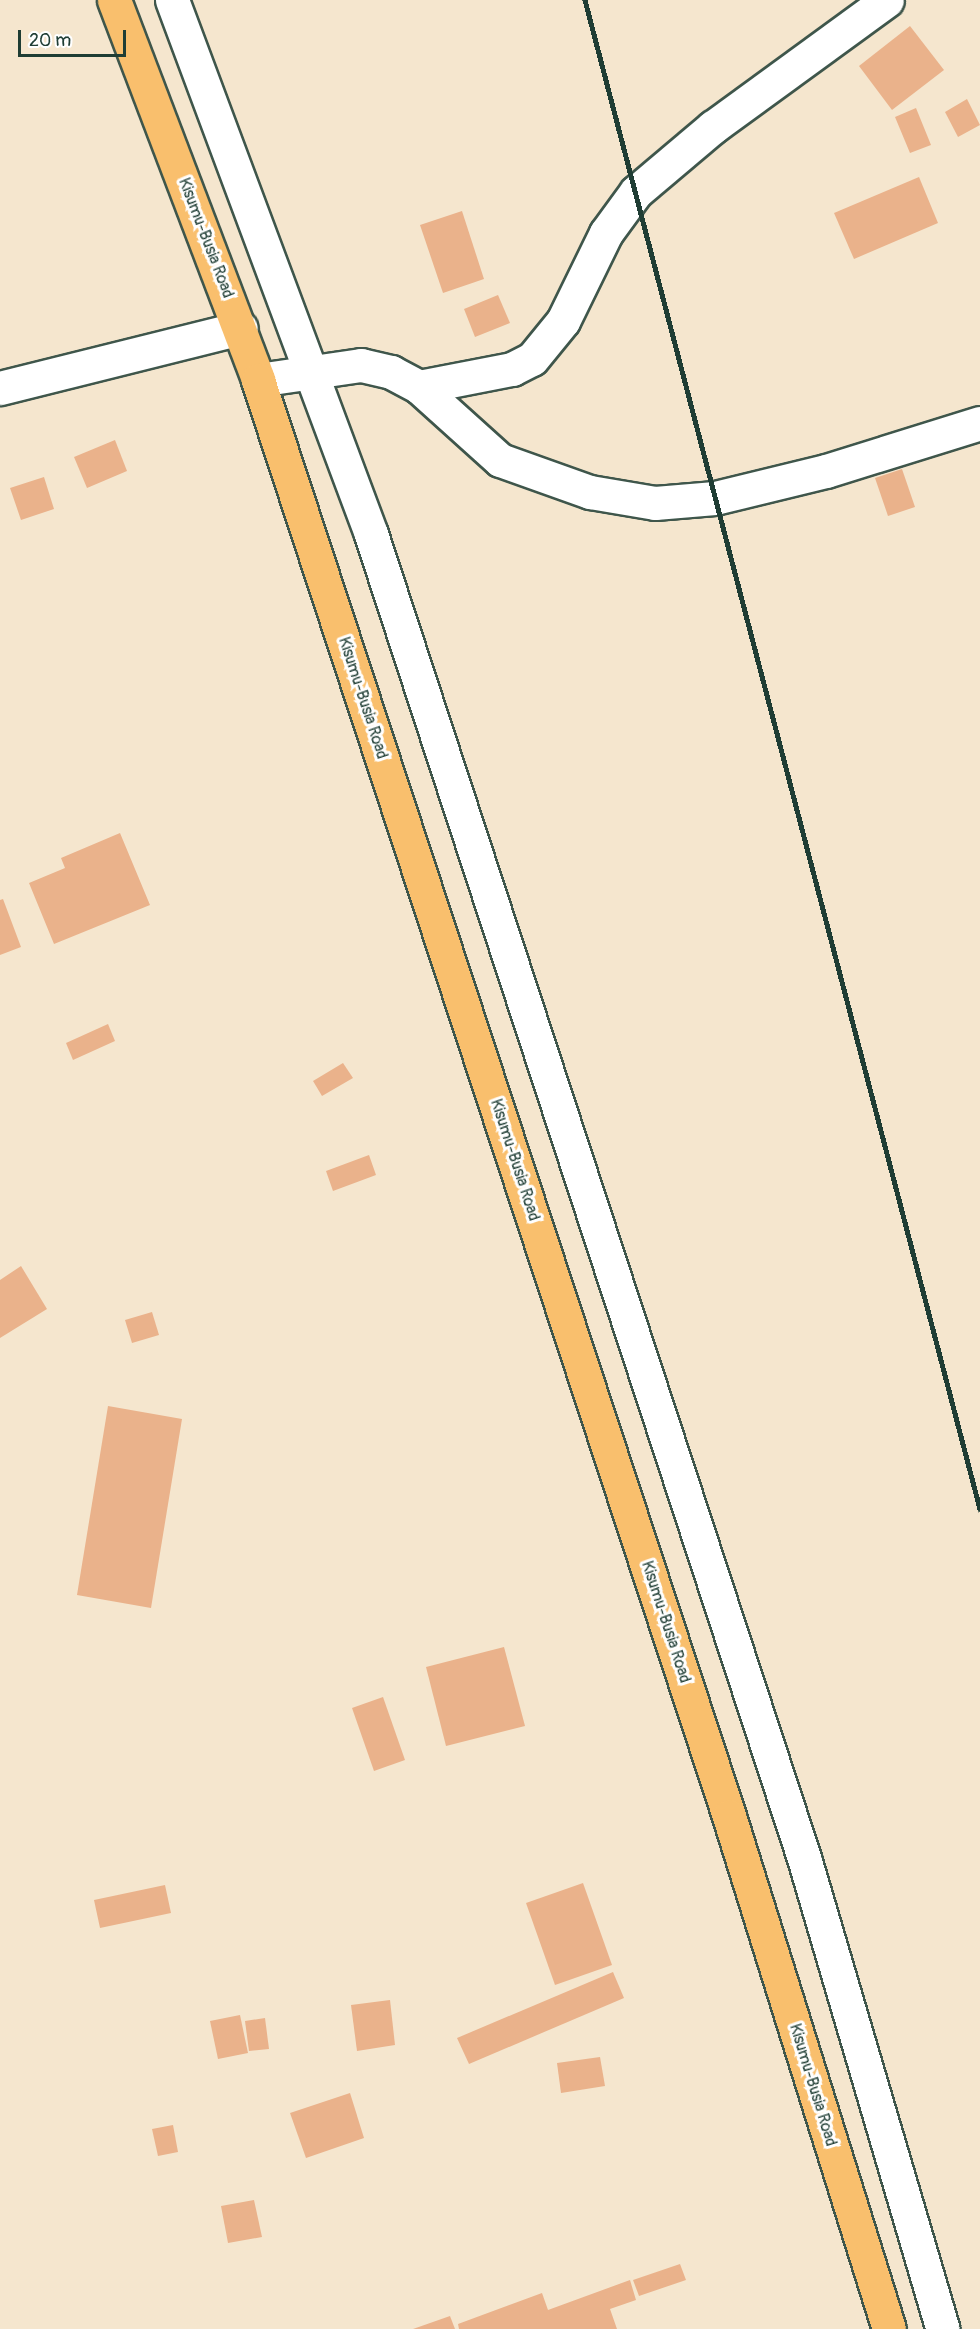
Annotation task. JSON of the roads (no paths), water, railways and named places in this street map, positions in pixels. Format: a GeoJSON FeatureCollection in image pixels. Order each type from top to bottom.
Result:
{"type":"FeatureCollection","features":[{"type":"Feature","properties":{"kind":"highway","name":"Kisumu-Busia Road"},"geometry":{"type":"LineString","coordinates":[[114,0],[241,328],[729,1816],[888,2329]]}},
{"type":"Feature","properties":{"kind":"street"},"geometry":{"type":"LineString","coordinates":[[172,0],[313,371],[800,1846],[943,2329]]}},
{"type":"Feature","properties":{"kind":"street"},"geometry":{"type":"LineString","coordinates":[[419,387],[512,369],[532,359],[563,321],[606,233],[636,192],[713,127],[887,0]]}},
{"type":"Feature","properties":{"kind":"street"},"geometry":{"type":"LineString","coordinates":[[0,388],[241,328]]}},
{"type":"Feature","properties":{"kind":"street"},"geometry":{"type":"LineString","coordinates":[[258,380],[361,366],[391,372],[419,387],[500,460],[591,492],[655,503],[716,498],[826,471],[980,423]]}},
{"type":"Feature","properties":{"kind":"railway"},"geometry":{"type":"LineString","coordinates":[[585,0],[980,1509]]}}]}
